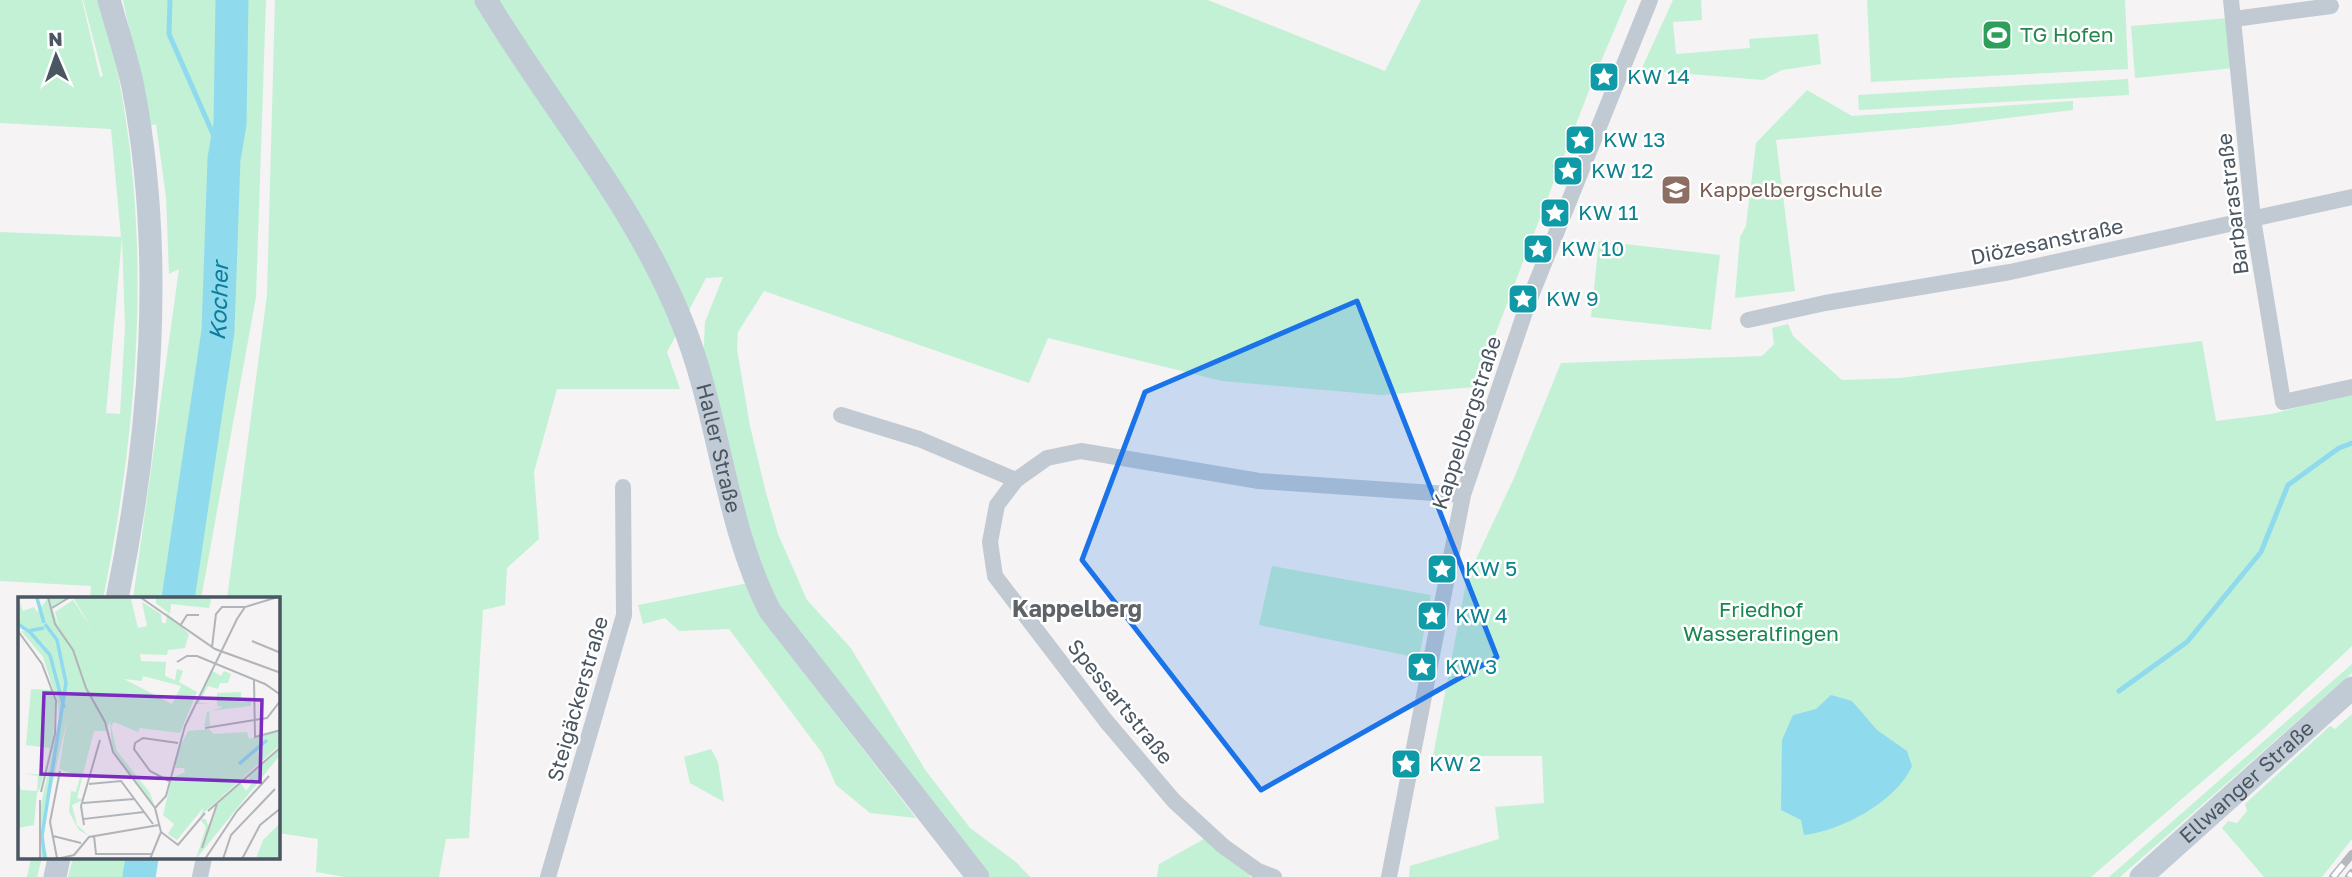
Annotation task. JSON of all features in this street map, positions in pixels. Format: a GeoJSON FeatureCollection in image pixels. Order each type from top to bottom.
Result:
{"type":"FeatureCollection","features":[{"type":"Feature","properties":{"kind":"main road"},"geometry":{"type":"LineString","coordinates":[[109,0],[134,101],[148,210],[151,339],[130,535],[117,597]]}},
{"type":"Feature","properties":{"kind":"main road","name":"Haller Straße"},"geometry":{"type":"LineString","coordinates":[[486,0],[614,189],[671,294],[701,376],[752,571],[769,611],[978,877]]}},
{"type":"Feature","properties":{"kind":"main road","name":"Ellwanger Straße"},"geometry":{"type":"LineString","coordinates":[[2141,877],[2352,688]]}},
{"type":"Feature","properties":{"kind":"main road"},"geometry":{"type":"LineString","coordinates":[[55,877],[59,860]]}},
{"type":"Feature","properties":{"kind":"street","name":"Kappelbergstraße"},"geometry":{"type":"LineString","coordinates":[[1389,877],[1463,495],[1528,303],[1650,0]]}},
{"type":"Feature","properties":{"kind":"street","name":"Barbarastraße"},"geometry":{"type":"LineString","coordinates":[[2231,0],[2253,219],[2283,402],[2352,387]]}},
{"type":"Feature","properties":{"kind":"street"},"geometry":{"type":"LineString","coordinates":[[2234,19],[2331,6]]}},
{"type":"Feature","properties":{"kind":"street","name":"Diözesanstraße"},"geometry":{"type":"LineString","coordinates":[[1748,320],[1825,303],[2010,272],[2352,197]]}},
{"type":"Feature","properties":{"kind":"street"},"geometry":{"type":"LineString","coordinates":[[841,415],[919,439],[1016,481]]}},
{"type":"Feature","properties":{"kind":"street","name":"Spessartstraße"},"geometry":{"type":"LineString","coordinates":[[1274,877],[1258,870],[1223,846],[1174,801],[1106,722],[995,576],[990,542],[997,505],[1016,481],[1047,458],[1082,451],[1259,481],[1463,495]]}},
{"type":"Feature","properties":{"kind":"street","name":"Steigäckerstraße"},"geometry":{"type":"LineString","coordinates":[[548,877],[624,615],[622,487]]}},
{"type":"Feature","properties":{"kind":"highlighted area"},"geometry":{"type":"Polygon","coordinates":[[[1357,301],[1497,657],[1261,790],[1082,560],[1145,392],[1357,301]]]}},
{"type":"Feature","properties":{"kind":"green space"},"geometry":{"type":"Polygon","coordinates":[[[0,0],[82,0],[100,77],[103,76],[83,0],[100,0],[118,74],[130,148],[138,299],[134,374],[117,524],[103,597],[90,597],[91,586],[0,581],[0,232],[121,237],[111,129],[0,123],[0,0]],[[122,237],[106,413],[120,414],[125,327],[122,237]]]}},
{"type":"Feature","properties":{"kind":"green space"},"geometry":{"type":"Polygon","coordinates":[[[123,0],[266,0],[256,297],[201,597],[133,597],[179,269],[169,274],[166,197],[156,124],[150,126],[123,0]]]}},
{"type":"Feature","properties":{"kind":"green space"},"geometry":{"type":"Polygon","coordinates":[[[275,0],[1208,0],[1385,71],[1421,0],[1627,0],[1593,80],[1475,387],[1381,395],[1222,381],[1048,338],[1029,383],[764,291],[738,332],[737,349],[750,426],[766,493],[778,534],[807,600],[850,647],[926,771],[970,828],[1016,862],[1030,877],[990,877],[807,646],[759,575],[703,364],[705,322],[723,277],[706,278],[667,352],[680,389],[557,389],[534,472],[539,539],[507,568],[505,605],[483,610],[469,838],[446,839],[439,877],[345,877],[316,872],[318,839],[280,833],[280,597],[227,597],[267,295],[275,0]]]}},
{"type":"Feature","properties":{"kind":"green space"},"geometry":{"type":"Polygon","coordinates":[[[1673,0],[1701,0],[1702,20],[1673,22],[1676,54],[1750,48],[1749,39],[1818,34],[1821,64],[1782,70],[1763,80],[1641,70],[1673,0]]]}},
{"type":"Feature","properties":{"kind":"green space","name":"TG Hofen"},"geometry":{"type":"Polygon","coordinates":[[[1867,0],[2125,0],[2128,69],[1871,82],[1867,0]]]}},
{"type":"Feature","properties":{"kind":"green space"},"geometry":{"type":"Polygon","coordinates":[[[2229,18],[2234,68],[2135,78],[2131,26],[2229,18]]]}},
{"type":"Feature","properties":{"kind":"green space"},"geometry":{"type":"Polygon","coordinates":[[[2128,79],[2129,95],[1859,110],[1858,95],[2128,79]]]}},
{"type":"Feature","properties":{"kind":"green space"},"geometry":{"type":"Polygon","coordinates":[[[1807,90],[1852,116],[2073,101],[2073,110],[1951,125],[1776,140],[1795,291],[1735,298],[1740,237],[1746,226],[1756,143],[1807,90]]]}},
{"type":"Feature","properties":{"kind":"green space"},"geometry":{"type":"Polygon","coordinates":[[[1599,241],[1720,255],[1711,330],[1591,317],[1599,241]]]}},
{"type":"Feature","properties":{"kind":"green space","name":"Friedhof Wasseralfingen"},"geometry":{"type":"Polygon","coordinates":[[[1788,324],[1793,336],[1842,380],[1900,378],[2202,341],[2216,421],[2272,414],[2352,393],[2352,646],[2261,731],[2091,877],[1409,877],[1410,866],[1499,839],[1495,807],[1544,803],[1542,756],[1433,756],[1467,578],[1514,478],[1561,363],[1762,356],[1774,344],[1772,328],[1788,324]]]}},
{"type":"Feature","properties":{"kind":"green space"},"geometry":{"type":"Polygon","coordinates":[[[1272,566],[1431,595],[1419,658],[1259,625],[1272,566]]]}},
{"type":"Feature","properties":{"kind":"green space"},"geometry":{"type":"Polygon","coordinates":[[[748,583],[768,626],[916,818],[870,813],[836,785],[822,753],[729,629],[679,631],[665,618],[643,624],[638,605],[748,583]]]}},
{"type":"Feature","properties":{"kind":"green space"},"geometry":{"type":"Polygon","coordinates":[[[2352,664],[2352,673],[2120,877],[2109,877],[2352,664]]]}},
{"type":"Feature","properties":{"kind":"green space"},"geometry":{"type":"Polygon","coordinates":[[[2352,714],[2352,839],[2322,877],[2264,877],[2222,828],[2228,821],[2237,823],[2247,811],[2245,804],[2330,726],[2335,729],[2352,714]]]}},
{"type":"Feature","properties":{"kind":"green space"},"geometry":{"type":"Polygon","coordinates":[[[711,749],[718,762],[724,802],[690,783],[684,757],[711,749]]]}},
{"type":"Feature","properties":{"kind":"green space"},"geometry":{"type":"Polygon","coordinates":[[[1206,838],[1252,871],[1249,877],[1157,877],[1159,864],[1206,838]]]}},
{"type":"Feature","properties":{"kind":"green space"},"geometry":{"type":"Polygon","coordinates":[[[31,860],[41,860],[37,877],[27,877],[31,860]]]}},
{"type":"Feature","properties":{"kind":"green space"},"geometry":{"type":"Polygon","coordinates":[[[72,860],[154,860],[150,877],[135,877],[132,870],[130,877],[68,877],[72,860]]]}},
{"type":"Feature","properties":{"kind":"water"},"geometry":{"type":"Polygon","coordinates":[[[1831,695],[1852,701],[1877,730],[1907,751],[1912,766],[1894,791],[1866,812],[1834,827],[1804,835],[1801,820],[1781,810],[1782,740],[1793,715],[1816,709],[1831,695]]]}},
{"type":"Feature","properties":{"kind":"waterway"},"geometry":{"type":"LineString","coordinates":[[170,0],[169,34],[224,159]]}},
{"type":"Feature","properties":{"kind":"waterway","name":"Kocher"},"geometry":{"type":"LineString","coordinates":[[178,597],[218,331],[224,159],[230,124],[232,0]]}},
{"type":"Feature","properties":{"kind":"waterway"},"geometry":{"type":"LineString","coordinates":[[2119,691],[2187,642],[2261,552],[2288,485],[2339,448],[2352,443]]}},
{"type":"Feature","properties":{"kind":"waterway","name":"Kocher"},"geometry":{"type":"LineString","coordinates":[[139,877],[142,860]]}},
{"type":"Feature","properties":{"kind":"railway"},"geometry":{"type":"LineString","coordinates":[[2333,877],[2352,854]]}},
{"type":"Feature","properties":{"kind":"railway"},"geometry":{"type":"LineString","coordinates":[[2349,877],[2352,873]]}},
{"type":"Feature","properties":{"kind":"place","name":"TG Hofen"},"geometry":{"type":"Point","coordinates":[1997,35]}},
{"type":"Feature","properties":{"kind":"place","name":"KW 14"},"geometry":{"type":"Point","coordinates":[1604,77]}},
{"type":"Feature","properties":{"kind":"place","name":"KW 13"},"geometry":{"type":"Point","coordinates":[1580,140]}},
{"type":"Feature","properties":{"kind":"place","name":"KW 12"},"geometry":{"type":"Point","coordinates":[1568,171]}},
{"type":"Feature","properties":{"kind":"place","name":"Kappelbergschule"},"geometry":{"type":"Point","coordinates":[1676,190]}},
{"type":"Feature","properties":{"kind":"place","name":"KW 11"},"geometry":{"type":"Point","coordinates":[1555,213]}},
{"type":"Feature","properties":{"kind":"place","name":"KW 10"},"geometry":{"type":"Point","coordinates":[1538,249]}},
{"type":"Feature","properties":{"kind":"place","name":"KW 9"},"geometry":{"type":"Point","coordinates":[1523,299]}},
{"type":"Feature","properties":{"kind":"place","name":"KW 5"},"geometry":{"type":"Point","coordinates":[1442,569]}},
{"type":"Feature","properties":{"kind":"place","name":"KW 4"},"geometry":{"type":"Point","coordinates":[1432,616]}},
{"type":"Feature","properties":{"kind":"place","name":"KW 3"},"geometry":{"type":"Point","coordinates":[1422,667]}},
{"type":"Feature","properties":{"kind":"place","name":"KW 2"},"geometry":{"type":"Point","coordinates":[1406,764]}},
{"type":"Feature","properties":{"kind":"district","name":"Kappelberg"},"geometry":{"type":"Point","coordinates":[1077,609]}}]}
